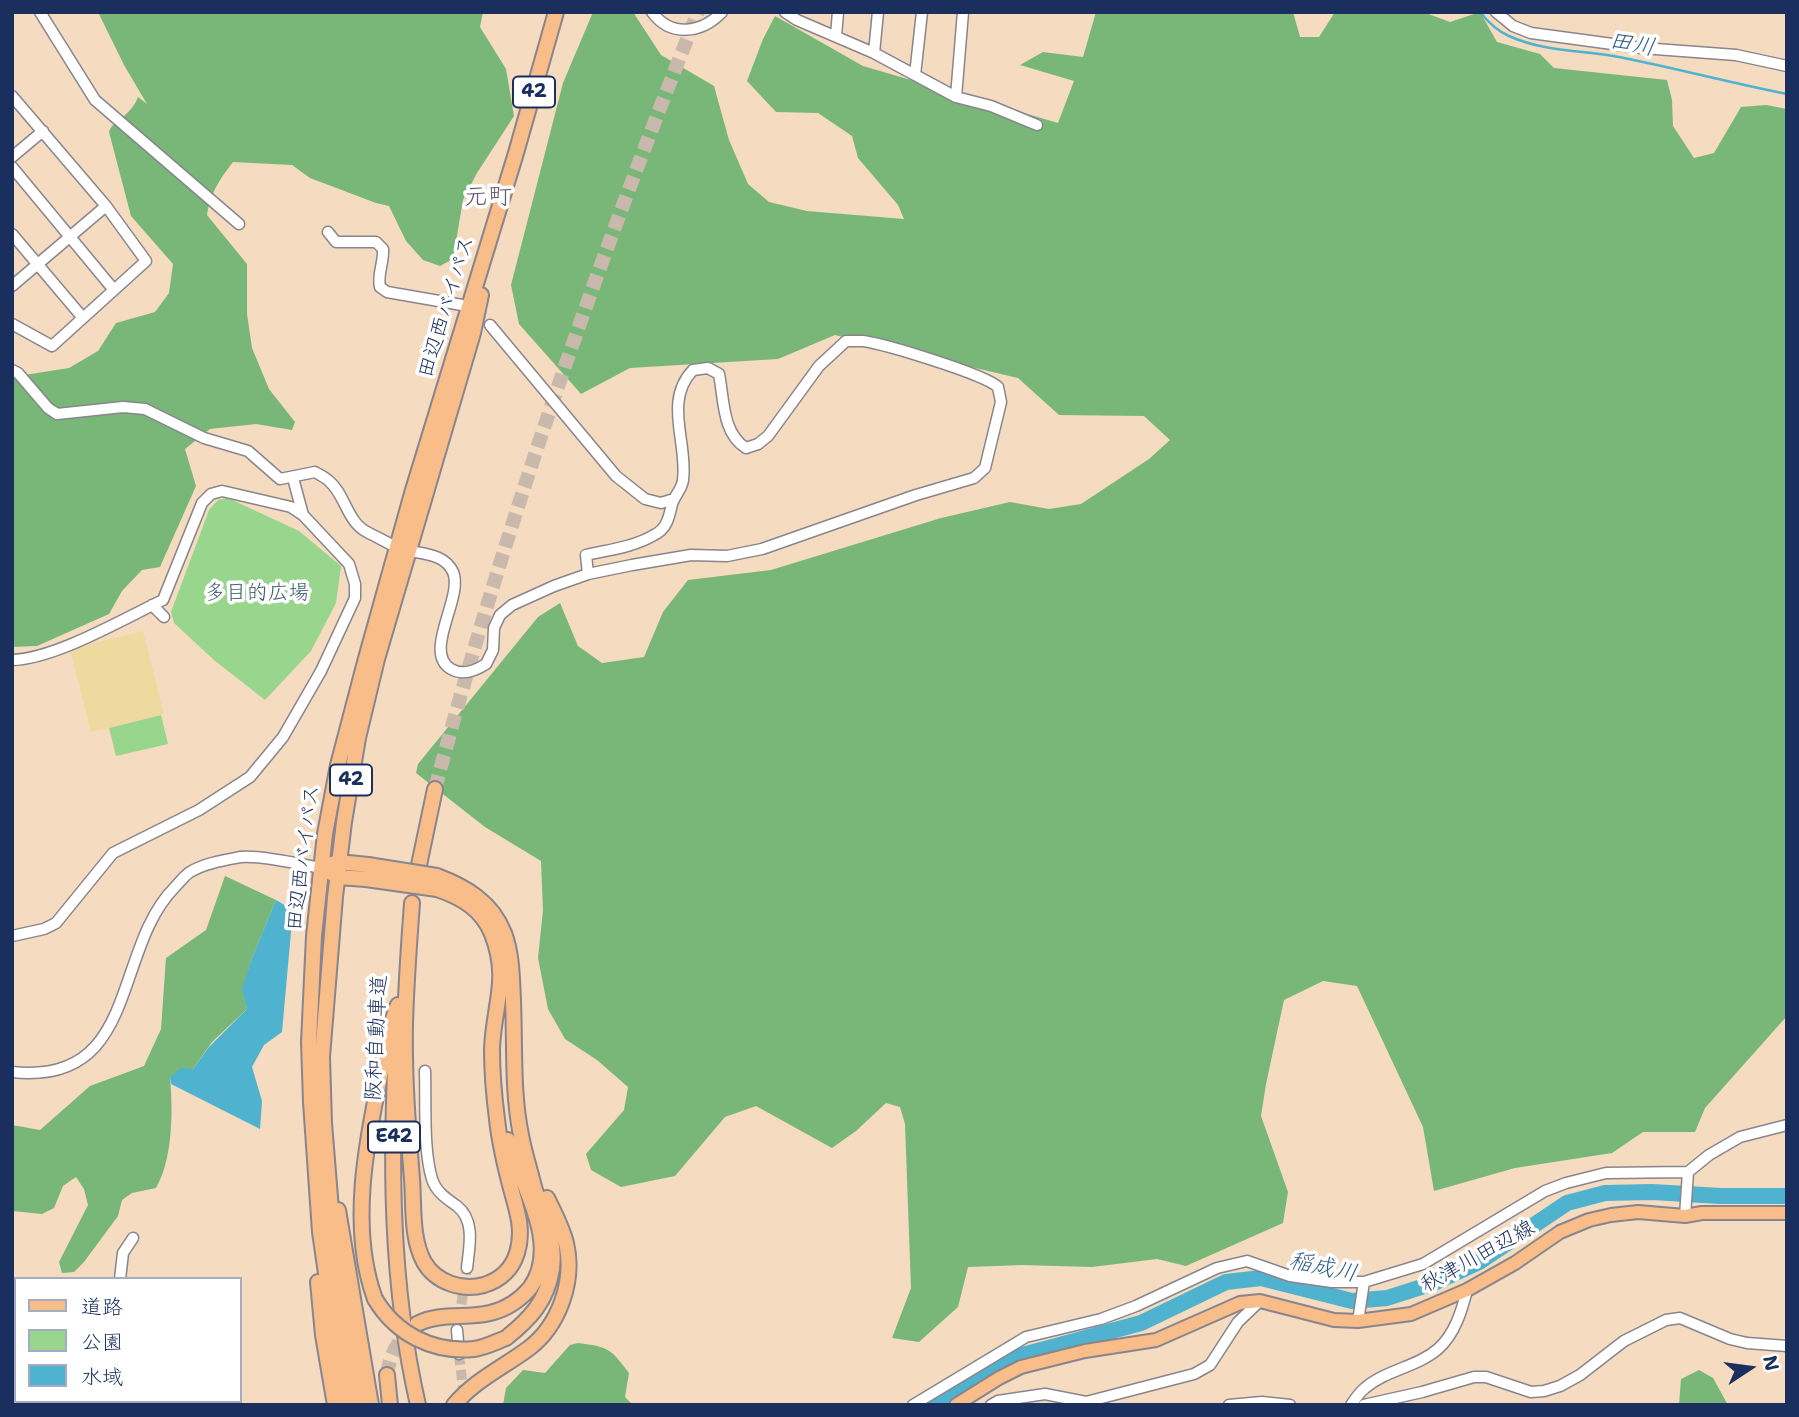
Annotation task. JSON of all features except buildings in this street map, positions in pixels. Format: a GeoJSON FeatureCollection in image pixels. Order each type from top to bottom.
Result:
{"type":"FeatureCollection","features":[{"type":"Feature","properties":{"kind":"highway","name":"田辺西バイパス"},"geometry":{"type":"LineString","coordinates":[[359,1405],[335,1259],[324,1123],[322,1057],[324,1006],[344,821],[358,738],[404,549],[413,490],[511,171],[556,12]]}},
{"type":"Feature","properties":{"kind":"highway","name":"田辺西バイパス"},"geometry":{"type":"LineString","coordinates":[[349,1405],[337,1350],[320,1232],[311,1102],[309,1042],[320,868],[338,765],[404,549]]}},
{"type":"Feature","properties":{"kind":"highway","name":"阪和自動車道"},"geometry":{"type":"LineString","coordinates":[[418,1405],[404,1333],[393,1202],[398,1005],[412,903],[435,789]]}},
{"type":"Feature","properties":{"kind":"highway"},"geometry":{"type":"LineString","coordinates":[[320,868],[458,884],[478,897],[495,915],[504,934],[510,959],[521,1135],[554,1250],[547,1291],[539,1307],[506,1338],[476,1349],[442,1348],[414,1338],[395,1325],[375,1299],[369,1281],[363,1239],[366,1141],[389,1027],[398,1005]]}},
{"type":"Feature","properties":{"kind":"highway"},"geometry":{"type":"LineString","coordinates":[[412,903],[405,1025],[406,1096],[415,1235],[428,1269],[443,1280],[463,1287],[487,1284],[508,1270],[517,1256],[521,1236],[519,1211],[509,1182],[497,1122],[492,1047],[501,990],[500,966],[491,932],[480,915],[467,902],[437,883]]}},
{"type":"Feature","properties":{"kind":"highway"},"geometry":{"type":"LineString","coordinates":[[417,1324],[443,1316],[488,1314],[506,1309],[522,1297],[532,1284],[540,1266],[542,1245],[537,1221],[505,1126],[497,1020]]}},
{"type":"Feature","properties":{"kind":"highway","name":"42"},"geometry":{"type":"LineString","coordinates":[[311,1102],[311,1216],[323,1335],[335,1405]]}},
{"type":"Feature","properties":{"kind":"highway","name":"42"},"geometry":{"type":"LineString","coordinates":[[324,1123],[371,1405]]}},
{"type":"Feature","properties":{"kind":"highway"},"geometry":{"type":"LineString","coordinates":[[454,1405],[481,1379],[529,1348],[550,1329],[565,1293],[569,1267],[566,1243],[527,1155]]}},
{"type":"Feature","properties":{"kind":"highway"},"geometry":{"type":"LineString","coordinates":[[387,1375],[390,1405]]}},
{"type":"Feature","properties":{"kind":"main road","name":"秋津川田辺線"},"geometry":{"type":"LineString","coordinates":[[956,1405],[1021,1367],[1085,1351],[1156,1340],[1240,1303],[1259,1301],[1334,1321],[1360,1316],[1412,1314],[1468,1290],[1574,1225],[1611,1215],[1684,1210],[1702,1213],[1787,1213]]}},
{"type":"Feature","properties":{"kind":"street"},"geometry":{"type":"LineString","coordinates":[[40,12],[94,100],[239,224]]}},
{"type":"Feature","properties":{"kind":"street"},"geometry":{"type":"LineString","coordinates":[[652,12],[670,27],[685,31],[705,26],[722,12]]}},
{"type":"Feature","properties":{"kind":"street"},"geometry":{"type":"LineString","coordinates":[[785,12],[874,53],[956,97],[991,106],[1037,125]]}},
{"type":"Feature","properties":{"kind":"street"},"geometry":{"type":"LineString","coordinates":[[836,36],[838,12]]}},
{"type":"Feature","properties":{"kind":"street"},"geometry":{"type":"LineString","coordinates":[[874,53],[878,12]]}},
{"type":"Feature","properties":{"kind":"street"},"geometry":{"type":"LineString","coordinates":[[915,75],[922,12]]}},
{"type":"Feature","properties":{"kind":"street"},"geometry":{"type":"LineString","coordinates":[[956,97],[963,12]]}},
{"type":"Feature","properties":{"kind":"street"},"geometry":{"type":"LineString","coordinates":[[1496,12],[1513,26],[1531,33],[1642,48],[1737,55],[1787,66]]}},
{"type":"Feature","properties":{"kind":"street"},"geometry":{"type":"LineString","coordinates":[[12,96],[106,206],[146,261],[52,346],[12,324]]}},
{"type":"Feature","properties":{"kind":"street"},"geometry":{"type":"LineString","coordinates":[[12,157],[43,131]]}},
{"type":"Feature","properties":{"kind":"street"},"geometry":{"type":"LineString","coordinates":[[12,167],[114,290]]}},
{"type":"Feature","properties":{"kind":"street"},"geometry":{"type":"LineString","coordinates":[[12,286],[106,206]]}},
{"type":"Feature","properties":{"kind":"street"},"geometry":{"type":"LineString","coordinates":[[328,232],[336,242],[376,242],[383,249],[384,262],[378,278],[380,287],[387,292],[462,306]]}},
{"type":"Feature","properties":{"kind":"street"},"geometry":{"type":"LineString","coordinates":[[12,234],[83,318]]}},
{"type":"Feature","properties":{"kind":"street"},"geometry":{"type":"LineString","coordinates":[[490,325],[616,476],[645,499],[661,503],[674,499]]}},
{"type":"Feature","properties":{"kind":"street"},"geometry":{"type":"LineString","coordinates":[[12,370],[57,414],[123,407],[145,409],[204,438],[248,451],[280,478],[293,478],[315,472],[331,482],[351,516],[363,530],[404,549],[433,555],[445,562],[453,572],[456,586],[441,641],[442,653],[447,666],[466,673],[486,664],[493,650],[494,628],[500,615],[554,586],[588,575],[691,555],[727,556],[762,549],[916,495],[974,478],[985,468],[1001,402],[998,387],[986,379],[914,356],[864,341],[846,341],[819,366],[768,436],[758,444],[746,448],[731,433],[723,407],[719,374],[708,369],[693,370],[682,383],[678,398],[684,481],[674,499],[668,523],[656,535],[586,555],[588,575]]}},
{"type":"Feature","properties":{"kind":"street"},"geometry":{"type":"LineString","coordinates":[[293,478],[303,514]]}},
{"type":"Feature","properties":{"kind":"street"},"geometry":{"type":"LineString","coordinates":[[12,660],[30,657],[92,635],[163,600],[202,503],[211,494],[222,491],[291,507],[303,514],[349,565],[355,584],[355,598],[321,671],[283,737],[250,777],[199,810],[113,853],[56,923],[44,929],[12,936]]}},
{"type":"Feature","properties":{"kind":"street"},"geometry":{"type":"LineString","coordinates":[[12,1072],[37,1074],[59,1069],[94,1048],[110,1029],[161,901],[189,873],[208,864],[244,857],[320,868]]}},
{"type":"Feature","properties":{"kind":"street"},"geometry":{"type":"LineString","coordinates":[[425,1071],[429,1167],[433,1184],[445,1198],[460,1209],[468,1221],[471,1234],[467,1268]]}},
{"type":"Feature","properties":{"kind":"street"},"geometry":{"type":"LineString","coordinates":[[913,1405],[1026,1337],[1101,1319],[1136,1306],[1217,1268],[1247,1261],[1290,1276],[1364,1286],[1423,1264],[1545,1191],[1566,1183],[1605,1173],[1688,1172],[1709,1155],[1740,1137],[1787,1125]]}},
{"type":"Feature","properties":{"kind":"street"},"geometry":{"type":"LineString","coordinates":[[1684,1210],[1688,1172]]}},
{"type":"Feature","properties":{"kind":"street"},"geometry":{"type":"LineString","coordinates":[[120,1277],[123,1253],[132,1238]]}},
{"type":"Feature","properties":{"kind":"street"},"geometry":{"type":"LineString","coordinates":[[1360,1316],[1364,1286]]}},
{"type":"Feature","properties":{"kind":"street"},"geometry":{"type":"LineString","coordinates":[[1351,1405],[1364,1388],[1438,1349],[1450,1334],[1468,1290]]}},
{"type":"Feature","properties":{"kind":"street"},"geometry":{"type":"LineString","coordinates":[[991,1405],[998,1401],[1045,1394],[1086,1402],[1194,1374],[1210,1365],[1238,1322],[1259,1301]]}},
{"type":"Feature","properties":{"kind":"street"},"geometry":{"type":"LineString","coordinates":[[1364,1405],[1474,1377],[1486,1377],[1531,1392],[1544,1391],[1580,1375],[1624,1341],[1666,1320],[1680,1318],[1739,1341],[1787,1346]]}},
{"type":"Feature","properties":{"kind":"street"},"geometry":{"type":"LineString","coordinates":[[457,1330],[459,1355]]}},
{"type":"Feature","properties":{"kind":"street"},"geometry":{"type":"LineString","coordinates":[[1115,1394],[1122,1405]]}},
{"type":"Feature","properties":{"kind":"street"},"geometry":{"type":"LineString","coordinates":[[1229,1405],[1262,1402],[1290,1405]]}},
{"type":"Feature","properties":{"kind":"green space"},"geometry":{"type":"Polygon","coordinates":[[[98,12],[483,12],[480,27],[506,69],[514,116],[463,200],[453,259],[440,266],[423,260],[406,241],[389,206],[310,178],[292,165],[233,162],[216,187],[207,215],[247,264],[247,314],[252,348],[269,389],[295,422],[292,430],[256,424],[210,429],[185,449],[196,486],[160,567],[142,570],[122,591],[109,614],[37,646],[12,647],[12,377],[69,368],[98,351],[116,323],[155,312],[169,293],[173,264],[131,216],[109,132],[131,109],[138,97],[147,104],[98,12]]]}},
{"type":"Feature","properties":{"kind":"green space"},"geometry":{"type":"Polygon","coordinates":[[[593,12],[633,12],[661,55],[714,86],[729,140],[748,184],[769,202],[807,211],[904,219],[898,205],[858,158],[852,136],[818,113],[776,112],[747,81],[775,16],[863,66],[1058,123],[1074,81],[1020,65],[1043,52],[1083,57],[1096,12],[1293,12],[1300,37],[1319,37],[1335,12],[1423,12],[1450,22],[1480,12],[1497,42],[1540,54],[1554,68],[1667,80],[1672,100],[1673,126],[1694,158],[1714,153],[1741,107],[1766,105],[1787,109],[1787,1016],[1705,1108],[1695,1132],[1643,1132],[1612,1153],[1515,1168],[1434,1191],[1423,1127],[1357,986],[1323,981],[1284,1000],[1266,1084],[1261,1116],[1288,1192],[1283,1223],[1186,1266],[1157,1259],[1092,1267],[968,1267],[958,1307],[919,1342],[892,1338],[911,1288],[905,1124],[900,1107],[886,1103],[856,1131],[832,1148],[756,1106],[725,1117],[675,1176],[621,1187],[591,1170],[586,1154],[624,1110],[628,1087],[597,1060],[565,1039],[548,1009],[538,958],[543,910],[541,861],[485,827],[416,773],[418,764],[538,617],[560,603],[578,646],[602,663],[644,657],[663,612],[688,580],[771,570],[941,518],[1010,502],[1049,509],[1081,504],[1149,459],[1170,440],[1144,416],[1059,415],[1018,378],[835,335],[778,359],[630,368],[581,394],[519,324],[511,285],[563,83],[593,12]]]}},
{"type":"Feature","properties":{"kind":"green space","name":"多目的広場"},"geometry":{"type":"Polygon","coordinates":[[[228,498],[299,531],[341,566],[336,603],[311,651],[265,700],[214,660],[174,623],[171,612],[209,510],[218,500],[228,498]]]}},
{"type":"Feature","properties":{"kind":"green space"},"geometry":{"type":"Polygon","coordinates":[[[161,715],[168,744],[116,756],[109,728],[161,715]]]}},
{"type":"Feature","properties":{"kind":"green space"},"geometry":{"type":"Polygon","coordinates":[[[225,876],[276,900],[252,958],[243,988],[247,1009],[212,1042],[193,1069],[170,1077],[169,1149],[156,1188],[132,1193],[122,1200],[118,1216],[84,1262],[74,1272],[62,1273],[59,1262],[88,1205],[84,1189],[76,1177],[63,1186],[54,1208],[42,1214],[12,1211],[12,1125],[40,1130],[90,1086],[144,1066],[161,1029],[166,958],[206,930],[225,876]]]}},
{"type":"Feature","properties":{"kind":"green space"},"geometry":{"type":"Polygon","coordinates":[[[578,1343],[603,1348],[617,1358],[629,1373],[625,1397],[632,1404],[661,1405],[503,1405],[506,1388],[523,1370],[545,1373],[570,1345],[578,1343]]]}},
{"type":"Feature","properties":{"kind":"green space"},"geometry":{"type":"Polygon","coordinates":[[[1699,1370],[1713,1378],[1728,1405],[1679,1405],[1681,1379],[1699,1370]]]}},
{"type":"Feature","properties":{"kind":"sand"},"geometry":{"type":"Polygon","coordinates":[[[143,631],[164,714],[91,732],[70,649],[143,631]]]}},
{"type":"Feature","properties":{"kind":"water"},"geometry":{"type":"Polygon","coordinates":[[[276,900],[293,910],[282,1032],[264,1045],[252,1067],[262,1101],[260,1129],[171,1084],[170,1077],[181,1068],[193,1069],[209,1047],[247,1009],[242,989],[276,900]]]}},
{"type":"Feature","properties":{"kind":"waterway","name":"田川"},"geometry":{"type":"LineString","coordinates":[[1480,12],[1501,32],[1536,45],[1619,57],[1787,94]]}},
{"type":"Feature","properties":{"kind":"waterway","name":"稲成川"},"geometry":{"type":"LineString","coordinates":[[936,1405],[1019,1356],[1141,1323],[1226,1282],[1261,1278],[1352,1301],[1387,1298],[1434,1283],[1479,1262],[1567,1203],[1605,1193],[1787,1196]]}},
{"type":"Feature","properties":{"kind":"tunnel"},"geometry":{"type":"LineString","coordinates":[[435,789],[491,592],[554,397],[624,203],[698,12]]}},
{"type":"Feature","properties":{"kind":"tunnel"},"geometry":{"type":"LineString","coordinates":[[459,1319],[467,1268]]}},
{"type":"Feature","properties":{"kind":"tunnel"},"geometry":{"type":"LineString","coordinates":[[387,1375],[394,1350],[411,1329]]}},
{"type":"Feature","properties":{"kind":"tunnel"},"geometry":{"type":"LineString","coordinates":[[459,1355],[465,1405]]}},
{"type":"Feature","properties":{"kind":"district","name":"元町"},"geometry":{"type":"Point","coordinates":[488,198]}}]}
